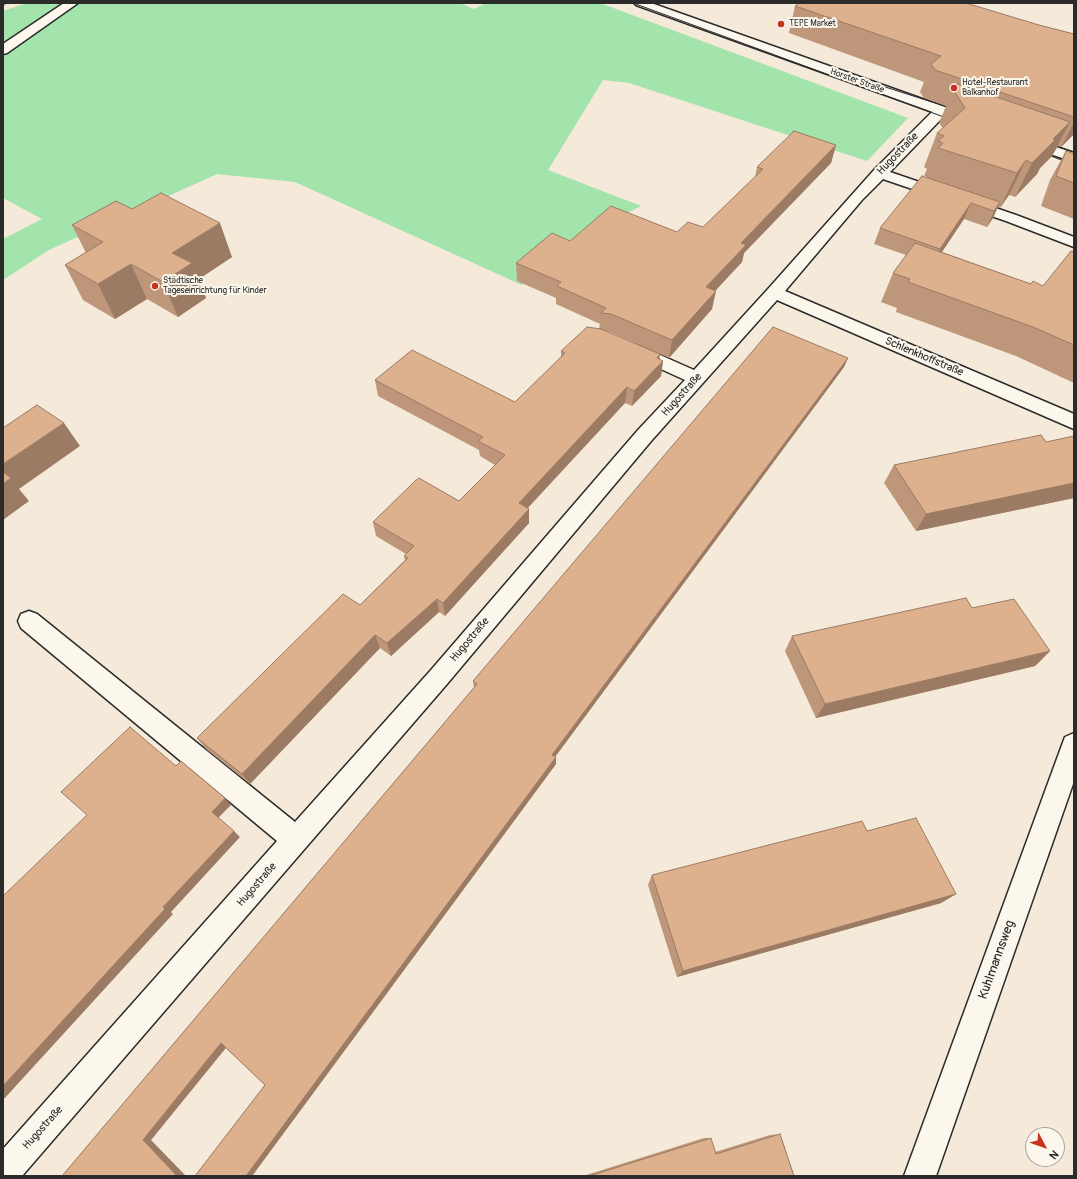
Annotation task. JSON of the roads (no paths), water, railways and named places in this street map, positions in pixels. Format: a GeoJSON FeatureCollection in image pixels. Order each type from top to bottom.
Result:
{"type":"FeatureCollection","features":[{"type":"Feature","properties":{"kind":"street"},"geometry":{"type":"LineString","coordinates":[[3,50],[72,3]]}},
{"type":"Feature","properties":{"kind":"street","name":"Horster Straße"},"geometry":{"type":"LineString","coordinates":[[640,3],[985,126]]}},
{"type":"Feature","properties":{"kind":"street","name":"Hugostraße"},"geometry":{"type":"LineString","coordinates":[[3,1173],[439,677],[645,435],[774,293],[857,197],[941,111]]}},
{"type":"Feature","properties":{"kind":"street"},"geometry":{"type":"LineString","coordinates":[[1014,136],[1074,158]]}},
{"type":"Feature","properties":{"kind":"street"},"geometry":{"type":"LineString","coordinates":[[880,173],[1011,218],[1074,242]]}},
{"type":"Feature","properties":{"kind":"street","name":"Schlenkhoffstraße"},"geometry":{"type":"LineString","coordinates":[[774,293],[1074,422]]}},
{"type":"Feature","properties":{"kind":"street"},"geometry":{"type":"LineString","coordinates":[[624,346],[697,378]]}},
{"type":"Feature","properties":{"kind":"street"},"geometry":{"type":"LineString","coordinates":[[29,620],[296,840]]}},
{"type":"Feature","properties":{"kind":"street","name":"Kuhlmannsweg"},"geometry":{"type":"LineString","coordinates":[[920,1176],[1074,745]]}},
{"type":"Feature","properties":{"kind":"tram line"},"geometry":{"type":"LineString","coordinates":[[633,3],[952,120]]}},
{"type":"Feature","properties":{"kind":"tram line"},"geometry":{"type":"LineString","coordinates":[[854,77],[957,110]]}},
{"type":"Feature","properties":{"kind":"tram line"},"geometry":{"type":"LineString","coordinates":[[1048,143],[1074,152]]}},
{"type":"Feature","properties":{"kind":"tram line"},"geometry":{"type":"LineString","coordinates":[[1041,152],[1074,165]]}},
{"type":"Feature","properties":{"kind":"place","name":"TEPE Market"},"geometry":{"type":"Point","coordinates":[781,24]}},
{"type":"Feature","properties":{"kind":"place","name":"Hotel-Restaurant Balkanhof"},"geometry":{"type":"Point","coordinates":[954,88]}},
{"type":"Feature","properties":{"kind":"place","name":"Städtische Tageseinrichtung für Kinder"},"geometry":{"type":"Point","coordinates":[155,286]}}]}
